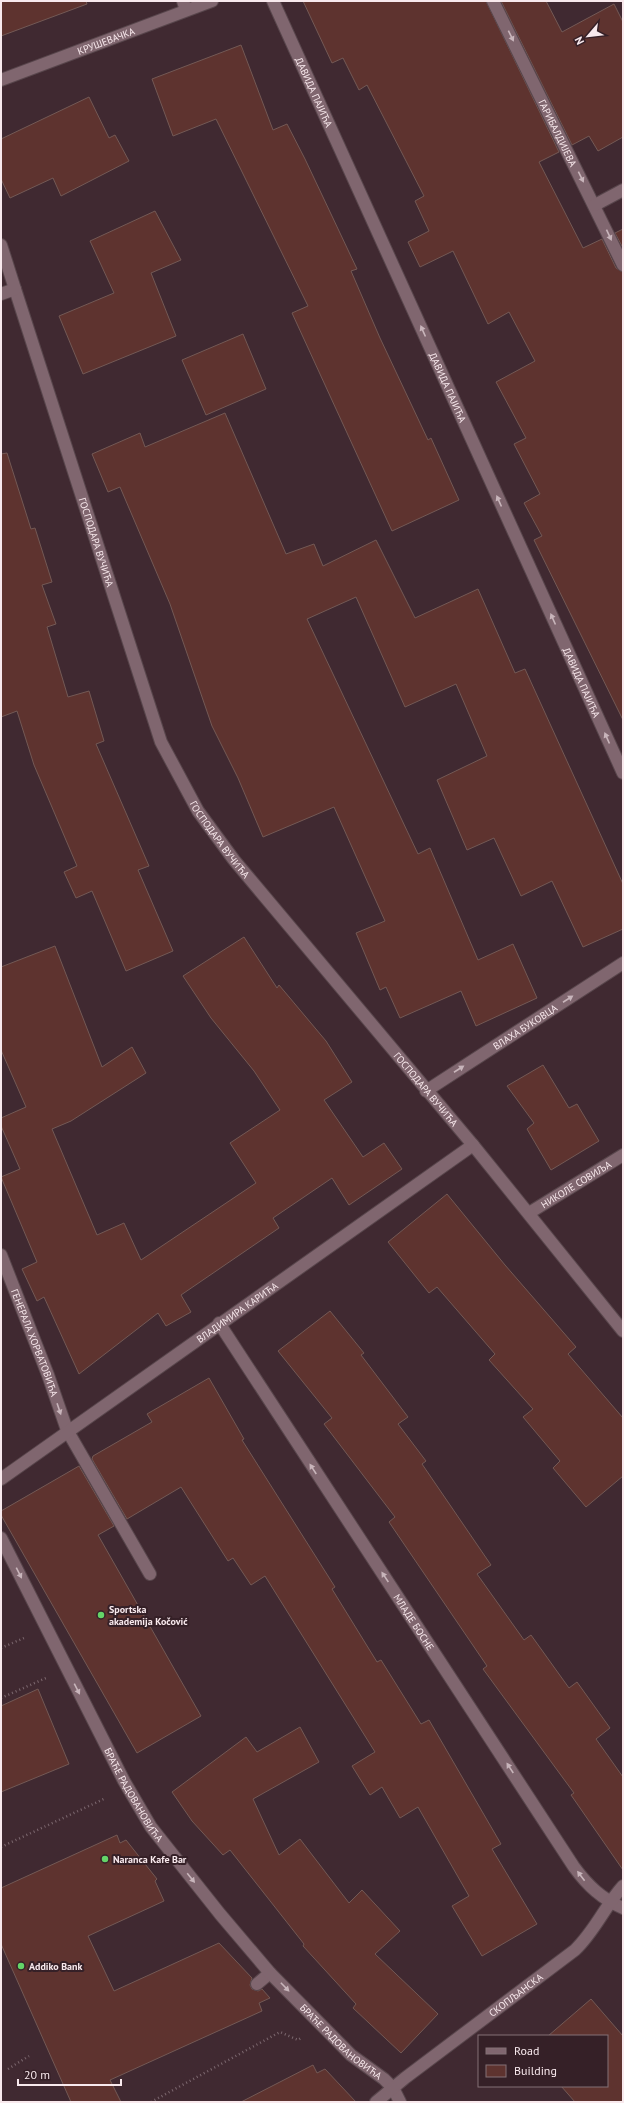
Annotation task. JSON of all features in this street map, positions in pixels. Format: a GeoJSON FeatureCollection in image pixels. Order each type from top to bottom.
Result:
{"type":"FeatureCollection","features":[{"type":"Feature","properties":{"kind":"street","name":"КРУШЕВАЧКА"},"geometry":{"type":"LineString","coordinates":[[1,80],[185,5],[212,1]]}},
{"type":"Feature","properties":{"kind":"street","name":"ДАВИДА ПАЈИЋА"},"geometry":{"type":"LineString","coordinates":[[273,1],[623,773]]}},
{"type":"Feature","properties":{"kind":"street","name":"ГАРИБАЛДИЈЕВА"},"geometry":{"type":"LineString","coordinates":[[494,1],[623,265]]}},
{"type":"Feature","properties":{"kind":"street"},"geometry":{"type":"LineString","coordinates":[[595,206],[623,190]]}},
{"type":"Feature","properties":{"kind":"street","name":"ГОСПОДАРА ВУЧИЋА"},"geometry":{"type":"LineString","coordinates":[[1,245],[161,742],[198,811],[234,860],[426,1091],[473,1144],[623,1331]]}},
{"type":"Feature","properties":{"kind":"street"},"geometry":{"type":"LineString","coordinates":[[1,294],[15,289]]}},
{"type":"Feature","properties":{"kind":"street","name":"ВЛАХА БУКОВЦА"},"geometry":{"type":"LineString","coordinates":[[426,1091],[623,963]]}},
{"type":"Feature","properties":{"kind":"street","name":"ВЛАДИМИРА КАРИЋА"},"geometry":{"type":"LineString","coordinates":[[1,1479],[67,1430],[473,1144]]}},
{"type":"Feature","properties":{"kind":"street","name":"НИКОЛЕ СОВИЉА"},"geometry":{"type":"LineString","coordinates":[[529,1213],[623,1155]]}},
{"type":"Feature","properties":{"kind":"street","name":"ГЕНЕРАЛА ХОРВАТОВИЋА"},"geometry":{"type":"LineString","coordinates":[[1,1255],[48,1375],[67,1430],[150,1574]]}},
{"type":"Feature","properties":{"kind":"street","name":"МЛАДЕ БОСНЕ"},"geometry":{"type":"LineString","coordinates":[[219,1323],[574,1867],[596,1892],[610,1902],[623,1908]]}},
{"type":"Feature","properties":{"kind":"street","name":"БРАЋЕ РАДОВАНОВИЋА"},"geometry":{"type":"LineString","coordinates":[[1,1538],[124,1781],[151,1827],[220,1914],[270,1972],[351,2055],[384,2078],[393,2088],[400,2102]]}},
{"type":"Feature","properties":{"kind":"street","name":"СКОПЉАНСКА"},"geometry":{"type":"LineString","coordinates":[[393,2088],[576,1950],[588,1938],[610,1902],[623,1886]]}},
{"type":"Feature","properties":{"kind":"street"},"geometry":{"type":"LineString","coordinates":[[257,1984],[270,1972]]}},
{"type":"Feature","properties":{"kind":"street"},"geometry":{"type":"LineString","coordinates":[[376,2102],[393,2088]]}},
{"type":"Feature","properties":{"kind":"path"},"geometry":{"type":"LineString","coordinates":[[1,1648],[25,1637]]}},
{"type":"Feature","properties":{"kind":"path"},"geometry":{"type":"LineString","coordinates":[[1,1698],[52,1676]]}},
{"type":"Feature","properties":{"kind":"path"},"geometry":{"type":"LineString","coordinates":[[1,1847],[107,1797]]}},
{"type":"Feature","properties":{"kind":"path"},"geometry":{"type":"LineString","coordinates":[[151,2102],[280,2032],[298,2040],[320,2024]]}},
{"type":"Feature","properties":{"kind":"path"},"geometry":{"type":"LineString","coordinates":[[8,2069],[29,2056]]}},
{"type":"Feature","properties":{"kind":"building"},"geometry":{"type":"Polygon","coordinates":[[[1,1],[86,1],[87,4],[1,36],[1,1]]]}},
{"type":"Feature","properties":{"kind":"building"},"geometry":{"type":"Polygon","coordinates":[[[303,1],[486,1],[559,152],[539,162],[583,248],[602,239],[616,268],[623,272],[623,720],[534,540],[542,536],[524,503],[540,494],[514,444],[526,438],[496,382],[535,361],[509,312],[488,324],[453,251],[420,267],[408,242],[429,231],[415,201],[424,196],[367,85],[359,90],[343,58],[332,63],[303,1]]]}},
{"type":"Feature","properties":{"kind":"building"},"geometry":{"type":"Polygon","coordinates":[[[501,1],[546,1],[562,32],[614,4],[623,22],[623,137],[598,151],[589,136],[572,145],[501,1]]]}},
{"type":"Feature","properties":{"kind":"building"},"geometry":{"type":"Polygon","coordinates":[[[241,45],[273,130],[287,124],[305,159],[357,269],[351,271],[380,338],[428,440],[431,438],[459,500],[392,531],[292,313],[308,306],[216,119],[173,136],[152,79],[241,45]]]}},
{"type":"Feature","properties":{"kind":"building"},"geometry":{"type":"Polygon","coordinates":[[[89,97],[109,138],[115,135],[129,161],[61,196],[53,178],[10,198],[1,179],[1,139],[89,97]]]}},
{"type":"Feature","properties":{"kind":"building"},"geometry":{"type":"Polygon","coordinates":[[[155,211],[181,260],[151,273],[176,336],[83,374],[59,316],[114,293],[90,241],[155,211]]]}},
{"type":"Feature","properties":{"kind":"building"},"geometry":{"type":"Polygon","coordinates":[[[623,229],[623,248],[615,233],[623,229]]]}},
{"type":"Feature","properties":{"kind":"building"},"geometry":{"type":"Polygon","coordinates":[[[243,334],[266,389],[206,415],[182,360],[243,334]]]}},
{"type":"Feature","properties":{"kind":"building"},"geometry":{"type":"Polygon","coordinates":[[[225,413],[286,554],[314,544],[323,566],[376,540],[415,618],[478,589],[515,673],[525,669],[623,884],[623,929],[583,947],[552,881],[521,896],[494,838],[467,850],[437,780],[487,756],[456,684],[405,707],[356,597],[307,619],[418,854],[430,848],[478,960],[513,944],[537,998],[476,1026],[461,991],[400,1018],[386,987],[380,990],[356,933],[385,921],[334,807],[263,837],[238,778],[212,726],[170,604],[120,487],[108,492],[92,454],[140,433],[145,447],[225,413]]]}},
{"type":"Feature","properties":{"kind":"building"},"geometry":{"type":"Polygon","coordinates":[[[7,453],[31,529],[35,528],[52,582],[42,585],[56,624],[47,627],[68,697],[89,691],[104,741],[96,744],[149,866],[138,870],[173,951],[126,971],[92,891],[76,898],[64,872],[77,866],[34,765],[17,711],[1,717],[1,454],[7,453]]]}},
{"type":"Feature","properties":{"kind":"building"},"geometry":{"type":"Polygon","coordinates":[[[244,937],[277,988],[279,985],[326,1041],[352,1082],[324,1100],[363,1157],[384,1143],[402,1169],[349,1205],[332,1178],[273,1218],[279,1228],[181,1295],[191,1312],[166,1326],[158,1313],[79,1374],[44,1297],[37,1301],[22,1269],[37,1262],[1,1177],[20,1169],[1,1126],[1,1118],[26,1107],[1,1050],[1,967],[55,946],[102,1067],[132,1047],[146,1073],[71,1121],[52,1129],[97,1235],[124,1223],[141,1260],[256,1183],[230,1143],[280,1110],[254,1071],[211,1018],[183,976],[244,937]]]}},
{"type":"Feature","properties":{"kind":"building"},"geometry":{"type":"Polygon","coordinates":[[[543,1065],[569,1108],[577,1104],[599,1141],[551,1170],[527,1129],[534,1123],[507,1086],[543,1065]]]}},
{"type":"Feature","properties":{"kind":"building"},"geometry":{"type":"Polygon","coordinates":[[[447,1194],[505,1265],[576,1347],[568,1354],[623,1418],[623,1476],[586,1507],[553,1468],[560,1461],[523,1417],[533,1409],[489,1360],[495,1354],[437,1287],[429,1293],[388,1242],[447,1194]]]}},
{"type":"Feature","properties":{"kind":"building"},"geometry":{"type":"Polygon","coordinates":[[[330,1311],[364,1353],[361,1355],[408,1417],[398,1424],[426,1461],[422,1464],[491,1565],[477,1574],[524,1640],[531,1635],[569,1688],[577,1682],[610,1728],[596,1739],[623,1777],[623,1870],[571,1795],[574,1793],[483,1669],[487,1666],[389,1522],[395,1517],[324,1424],[332,1418],[278,1351],[330,1311]]]}},
{"type":"Feature","properties":{"kind":"building"},"geometry":{"type":"Polygon","coordinates":[[[209,1378],[244,1439],[242,1440],[335,1587],[332,1589],[377,1662],[381,1660],[421,1724],[429,1720],[501,1844],[492,1849],[537,1924],[482,1956],[452,1906],[469,1896],[418,1807],[400,1818],[382,1787],[370,1795],[352,1766],[375,1752],[265,1576],[251,1585],[233,1558],[228,1561],[181,1487],[127,1519],[92,1459],[93,1456],[152,1422],[147,1414],[209,1378]]]}},
{"type":"Feature","properties":{"kind":"building","name":"Sportska akademija Kočović"},"geometry":{"type":"Polygon","coordinates":[[[79,1466],[114,1526],[98,1535],[201,1716],[137,1753],[1,1515],[1,1511],[79,1466]]]}},
{"type":"Feature","properties":{"kind":"building"},"geometry":{"type":"Polygon","coordinates":[[[38,1689],[69,1764],[1,1792],[1,1706],[38,1689]]]}},
{"type":"Feature","properties":{"kind":"building"},"geometry":{"type":"Polygon","coordinates":[[[300,1727],[319,1762],[253,1799],[279,1855],[300,1839],[349,1903],[362,1890],[400,1931],[375,1954],[438,2014],[401,2053],[353,2008],[356,2004],[303,1946],[304,1944],[230,1850],[223,1855],[192,1821],[172,1792],[246,1737],[257,1752],[300,1727]]]}},
{"type":"Feature","properties":{"kind":"building"},"geometry":{"type":"Polygon","coordinates":[[[117,1835],[120,1843],[126,1840],[157,1879],[155,1881],[164,1901],[88,1936],[114,1991],[219,1943],[252,1978],[250,1985],[252,1989],[258,1991],[262,1989],[270,1998],[259,2003],[262,2011],[110,2080],[121,2102],[71,2102],[1,1944],[1,1888],[117,1835]]]}},
{"type":"Feature","properties":{"kind":"building"},"geometry":{"type":"Polygon","coordinates":[[[591,1999],[623,2036],[623,2102],[575,2102],[562,2087],[608,2087],[608,2035],[549,2035],[591,1999]]]}},
{"type":"Feature","properties":{"kind":"building"},"geometry":{"type":"Polygon","coordinates":[[[313,2065],[317,2073],[325,2069],[356,2102],[241,2102],[313,2065]]]}},
{"type":"Feature","properties":{"kind":"place","name":"Sportska akademija Kočović"},"geometry":{"type":"Point","coordinates":[101,1615]}},
{"type":"Feature","properties":{"kind":"place","name":"Naranca Kafe Bar"},"geometry":{"type":"Point","coordinates":[105,1859]}},
{"type":"Feature","properties":{"kind":"place","name":"Addiko Bank"},"geometry":{"type":"Point","coordinates":[21,1966]}}]}
